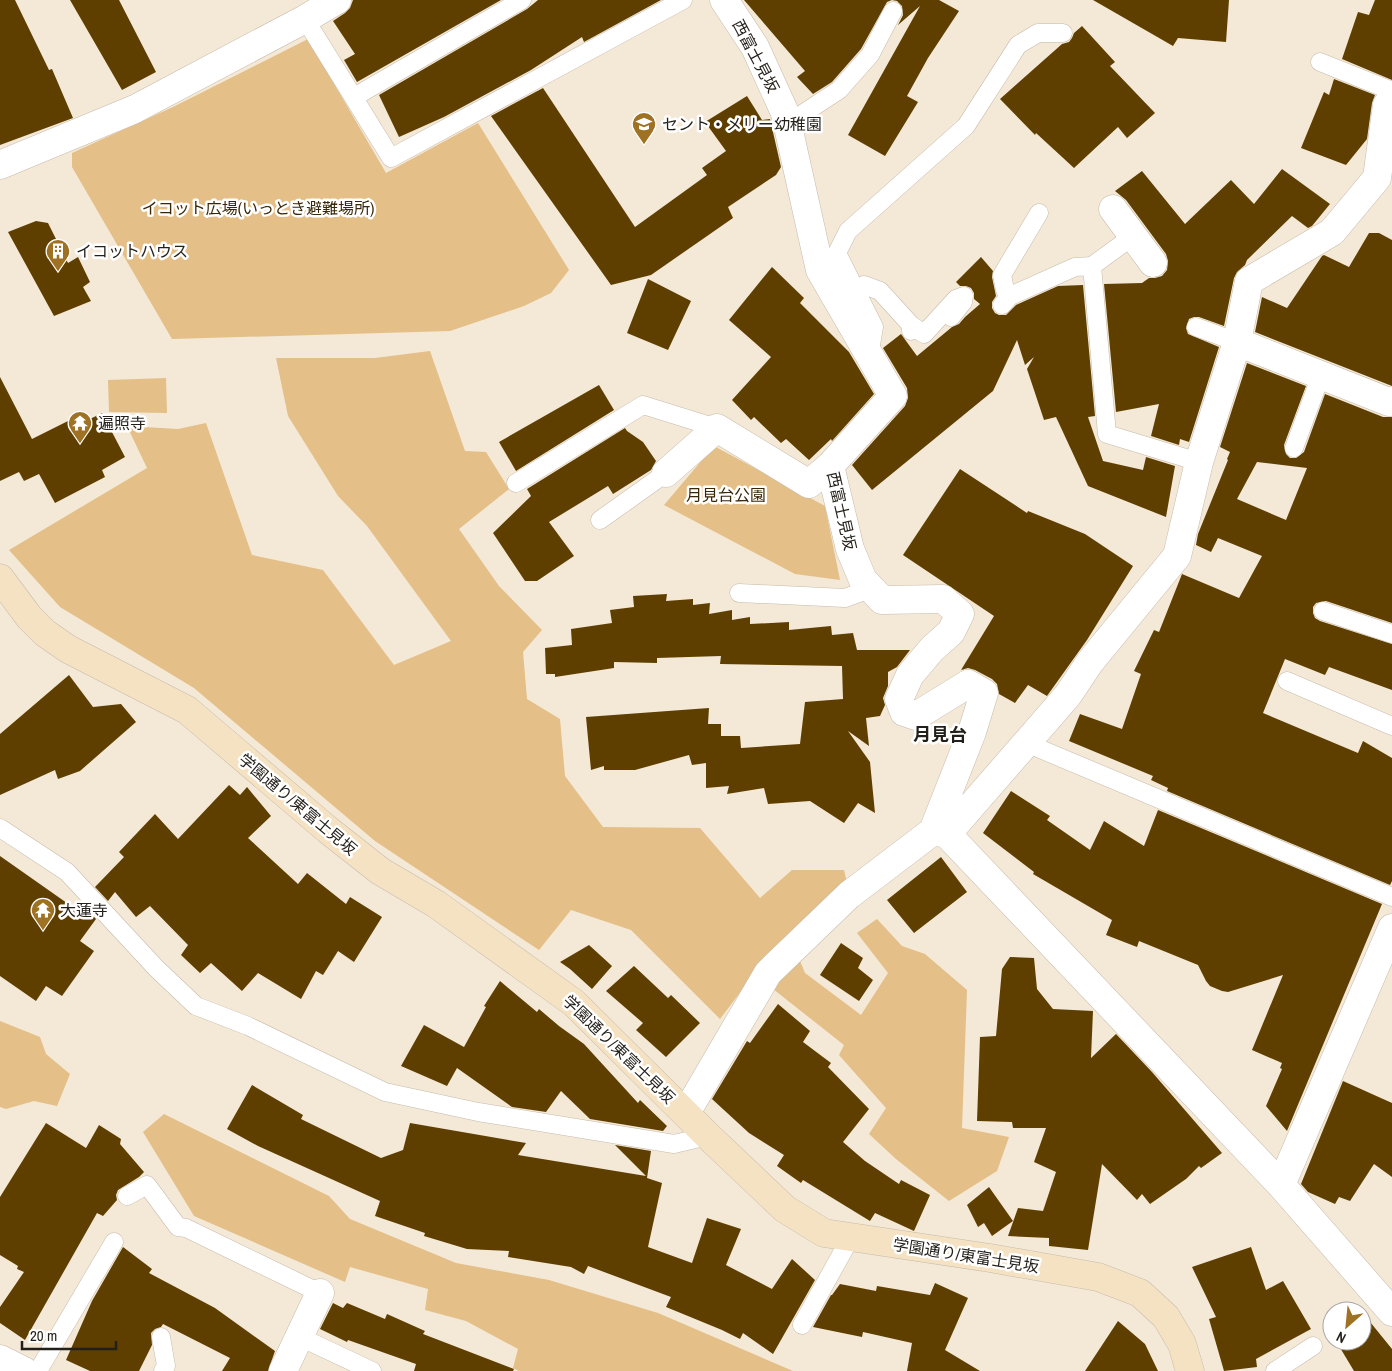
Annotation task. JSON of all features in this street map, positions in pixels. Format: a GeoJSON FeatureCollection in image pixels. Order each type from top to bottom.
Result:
{"type":"FeatureCollection","features":[{"type":"Feature","properties":{"kind":"street"},"geometry":{"type":"LineString","coordinates":[[0,165],[135,109],[305,19],[337,0]]}},
{"type":"Feature","properties":{"kind":"street","name":"西富士見坂"},"geometry":{"type":"LineString","coordinates":[[724,0],[755,47],[785,113],[820,270],[892,396],[830,466],[850,549],[863,580],[870,589]]}},
{"type":"Feature","properties":{"kind":"street"},"geometry":{"type":"LineString","coordinates":[[686,1114],[768,973],[849,895],[940,833],[1026,743],[1068,695],[1090,662],[1177,556],[1199,462],[1237,342],[1249,281],[1332,232],[1377,178],[1387,105],[1392,98]]}},
{"type":"Feature","properties":{"kind":"street"},"geometry":{"type":"LineString","coordinates":[[1113,209],[1152,263]]}},
{"type":"Feature","properties":{"kind":"street"},"geometry":{"type":"LineString","coordinates":[[1237,342],[1389,402],[1392,401]]}},
{"type":"Feature","properties":{"kind":"street"},"geometry":{"type":"LineString","coordinates":[[666,473],[717,428],[809,484],[830,466]]}},
{"type":"Feature","properties":{"kind":"street","name":"学園通り/東富士見坂"},"geometry":{"type":"LineString","coordinates":[[0,578],[29,617],[45,633],[68,649],[187,710],[328,830],[380,871],[436,904],[574,1003],[708,1136],[785,1209],[824,1233],[1098,1277],[1140,1293],[1166,1317],[1182,1344],[1190,1371]]}},
{"type":"Feature","properties":{"kind":"street"},"geometry":{"type":"LineString","coordinates":[[870,589],[882,600],[943,599],[960,614],[951,632],[932,649],[910,675],[899,700],[904,712],[916,716],[968,684],[984,693],[940,833]]}},
{"type":"Feature","properties":{"kind":"street"},"geometry":{"type":"LineString","coordinates":[[940,833],[1281,1185],[1392,1312]]}},
{"type":"Feature","properties":{"kind":"street"},"geometry":{"type":"LineString","coordinates":[[1281,1185],[1392,928]]}},
{"type":"Feature","properties":{"kind":"street"},"geometry":{"type":"LineString","coordinates":[[283,1371],[320,1293]]}},
{"type":"Feature","properties":{"kind":"street"},"geometry":{"type":"LineString","coordinates":[[0,1360],[24,1371]]}},
{"type":"Feature","properties":{"kind":"lane"},"geometry":{"type":"LineString","coordinates":[[354,97],[522,0]]}},
{"type":"Feature","properties":{"kind":"lane"},"geometry":{"type":"LineString","coordinates":[[305,19],[391,158],[683,0]]}},
{"type":"Feature","properties":{"kind":"lane"},"geometry":{"type":"LineString","coordinates":[[787,124],[839,90],[870,55],[892,11]]}},
{"type":"Feature","properties":{"kind":"lane"},"geometry":{"type":"LineString","coordinates":[[869,356],[874,327],[837,253],[848,231],[966,126],[1018,45],[1038,33],[1063,34]]}},
{"type":"Feature","properties":{"kind":"lane"},"geometry":{"type":"LineString","coordinates":[[1320,62],[1392,91]]}},
{"type":"Feature","properties":{"kind":"lane"},"geometry":{"type":"LineString","coordinates":[[1039,213],[1002,275],[1006,300],[1075,267],[1092,266],[1133,236]]}},
{"type":"Feature","properties":{"kind":"lane"},"geometry":{"type":"LineString","coordinates":[[1092,266],[1107,434],[1199,462]]}},
{"type":"Feature","properties":{"kind":"lane"},"geometry":{"type":"LineString","coordinates":[[855,290],[864,285],[880,292],[911,328],[924,334],[956,298],[964,296],[963,302],[951,317]]}},
{"type":"Feature","properties":{"kind":"lane"},"geometry":{"type":"LineString","coordinates":[[1196,327],[1237,342]]}},
{"type":"Feature","properties":{"kind":"lane"},"geometry":{"type":"LineString","coordinates":[[1294,448],[1321,375]]}},
{"type":"Feature","properties":{"kind":"lane"},"geometry":{"type":"LineString","coordinates":[[516,483],[644,405],[717,428]]}},
{"type":"Feature","properties":{"kind":"lane"},"geometry":{"type":"LineString","coordinates":[[600,520],[666,473]]}},
{"type":"Feature","properties":{"kind":"lane"},"geometry":{"type":"LineString","coordinates":[[739,593],[845,598],[870,589]]}},
{"type":"Feature","properties":{"kind":"lane"},"geometry":{"type":"LineString","coordinates":[[1324,611],[1392,634]]}},
{"type":"Feature","properties":{"kind":"lane"},"geometry":{"type":"LineString","coordinates":[[1287,681],[1392,726]]}},
{"type":"Feature","properties":{"kind":"lane"},"geometry":{"type":"LineString","coordinates":[[1026,743],[1392,897]]}},
{"type":"Feature","properties":{"kind":"lane"},"geometry":{"type":"LineString","coordinates":[[0,828],[67,872],[156,968],[196,1006],[248,1026],[385,1092],[478,1112],[674,1144],[708,1136]]}},
{"type":"Feature","properties":{"kind":"lane"},"geometry":{"type":"LineString","coordinates":[[127,1196],[147,1185],[178,1227],[186,1228],[320,1293]]}},
{"type":"Feature","properties":{"kind":"lane"},"geometry":{"type":"LineString","coordinates":[[802,1325],[850,1237]]}},
{"type":"Feature","properties":{"kind":"lane"},"geometry":{"type":"LineString","coordinates":[[38,1371],[114,1242]]}},
{"type":"Feature","properties":{"kind":"lane"},"geometry":{"type":"LineString","coordinates":[[161,1337],[166,1366],[163,1371]]}},
{"type":"Feature","properties":{"kind":"lane"},"geometry":{"type":"LineString","coordinates":[[300,1337],[372,1371]]}},
{"type":"Feature","properties":{"kind":"lane"},"geometry":{"type":"LineString","coordinates":[[1275,1371],[1313,1346]]}},
{"type":"Feature","properties":{"kind":"green space","name":"イコット広場(いっとき避難場所)"},"geometry":{"type":"Polygon","coordinates":[[[308,39],[386,173],[478,123],[569,270],[551,293],[524,306],[450,331],[172,339],[72,167],[72,153],[173,107],[308,39]]]}},
{"type":"Feature","properties":{"kind":"green space"},"geometry":{"type":"Polygon","coordinates":[[[430,351],[465,451],[486,452],[509,489],[459,529],[499,586],[542,630],[523,652],[527,699],[560,719],[565,776],[603,827],[700,828],[760,898],[792,870],[844,870],[847,883],[790,937],[805,973],[861,1015],[888,973],[857,933],[877,919],[902,946],[925,954],[967,990],[962,1128],[1009,1137],[997,1171],[949,1201],[896,1159],[869,1134],[886,1108],[839,1055],[844,1045],[754,974],[720,1019],[631,930],[571,910],[539,950],[375,841],[194,688],[60,607],[9,550],[147,468],[127,426],[178,429],[206,423],[252,555],[323,570],[394,665],[451,641],[367,526],[338,496],[288,416],[276,358],[375,358],[430,351]]]}},
{"type":"Feature","properties":{"kind":"green space"},"geometry":{"type":"Polygon","coordinates":[[[166,378],[167,413],[109,412],[108,380],[166,378]]]}},
{"type":"Feature","properties":{"kind":"green space","name":"月見台公園"},"geometry":{"type":"Polygon","coordinates":[[[714,446],[825,506],[840,580],[795,574],[664,505],[714,446]]]}},
{"type":"Feature","properties":{"kind":"green space"},"geometry":{"type":"Polygon","coordinates":[[[0,1021],[40,1037],[46,1054],[70,1074],[57,1106],[34,1101],[6,1109],[0,1107],[0,1021]]]}},
{"type":"Feature","properties":{"kind":"green space"},"geometry":{"type":"Polygon","coordinates":[[[164,1114],[329,1196],[350,1219],[456,1263],[549,1280],[658,1313],[793,1371],[519,1371],[513,1368],[518,1349],[466,1321],[425,1310],[428,1289],[350,1267],[345,1282],[194,1216],[143,1132],[164,1114]]]}},
{"type":"Feature","properties":{"kind":"building"},"geometry":{"type":"Polygon","coordinates":[[[0,0],[15,0],[49,70],[52,69],[73,118],[0,145],[0,0]]]}},
{"type":"Feature","properties":{"kind":"building"},"geometry":{"type":"Polygon","coordinates":[[[70,0],[119,0],[156,72],[122,90],[70,0]]]}},
{"type":"Feature","properties":{"kind":"building"},"geometry":{"type":"Polygon","coordinates":[[[353,0],[501,0],[357,82],[344,60],[355,54],[333,21],[350,8],[353,0]]]}},
{"type":"Feature","properties":{"kind":"building"},"geometry":{"type":"Polygon","coordinates":[[[538,0],[661,0],[584,42],[582,37],[531,70],[444,117],[399,137],[379,95],[527,9],[538,0]]]}},
{"type":"Feature","properties":{"kind":"building"},"geometry":{"type":"Polygon","coordinates":[[[744,0],[892,0],[887,2],[861,49],[832,82],[813,94],[797,77],[805,71],[744,0]]]}},
{"type":"Feature","properties":{"kind":"building"},"geometry":{"type":"Polygon","coordinates":[[[892,0],[939,0],[959,11],[928,58],[907,96],[918,102],[885,156],[848,135],[920,6],[898,25],[903,15],[902,6],[897,1],[892,0]]]}},
{"type":"Feature","properties":{"kind":"building"},"geometry":{"type":"Polygon","coordinates":[[[1093,0],[1229,0],[1226,42],[1178,38],[1173,46],[1093,0]]]}},
{"type":"Feature","properties":{"kind":"building"},"geometry":{"type":"Polygon","coordinates":[[[1375,0],[1392,0],[1392,80],[1342,59],[1358,12],[1369,15],[1375,0]]]}},
{"type":"Feature","properties":{"kind":"building"},"geometry":{"type":"Polygon","coordinates":[[[1082,26],[1115,62],[1110,66],[1155,113],[1127,138],[1118,127],[1074,168],[1036,133],[1035,135],[1000,99],[1062,44],[1069,42],[1074,33],[1082,26]]]}},
{"type":"Feature","properties":{"kind":"building"},"geometry":{"type":"Polygon","coordinates":[[[1334,79],[1375,95],[1372,103],[1367,139],[1346,165],[1301,148],[1324,92],[1329,95],[1334,79]]]}},
{"type":"Feature","properties":{"kind":"building"},"geometry":{"type":"Polygon","coordinates":[[[543,88],[635,227],[707,175],[702,168],[726,151],[705,122],[747,96],[762,120],[770,119],[781,167],[776,175],[728,207],[733,218],[651,275],[611,285],[491,116],[543,88]]]}},
{"type":"Feature","properties":{"kind":"building"},"geometry":{"type":"Polygon","coordinates":[[[1282,169],[1330,204],[1312,226],[1308,228],[1292,216],[1247,260],[1234,278],[1224,326],[1199,317],[1189,319],[1186,328],[1188,334],[1219,347],[1189,442],[1180,439],[1179,445],[1151,436],[1159,404],[1116,412],[1104,284],[1142,283],[1149,278],[1162,276],[1167,270],[1168,261],[1166,254],[1126,200],[1115,191],[1142,171],[1185,224],[1231,180],[1254,204],[1282,169]]]}},
{"type":"Feature","properties":{"kind":"building","name":"イコットハウス"},"geometry":{"type":"Polygon","coordinates":[[[36,221],[48,223],[68,263],[78,257],[90,282],[83,287],[91,301],[54,316],[8,232],[36,221]]]}},
{"type":"Feature","properties":{"kind":"building"},"geometry":{"type":"Polygon","coordinates":[[[1369,233],[1379,233],[1392,240],[1392,386],[1255,332],[1262,297],[1287,308],[1322,256],[1324,255],[1349,267],[1369,233]]]}},
{"type":"Feature","properties":{"kind":"building"},"geometry":{"type":"Polygon","coordinates":[[[981,257],[993,271],[992,277],[996,296],[992,302],[992,308],[999,315],[1006,315],[1016,305],[1058,286],[1083,285],[1095,416],[1088,417],[1103,461],[1143,470],[1146,457],[1175,466],[1166,517],[1088,486],[1056,417],[1044,420],[1027,369],[1034,357],[1025,365],[1017,340],[993,391],[872,490],[852,465],[905,406],[908,398],[907,388],[883,348],[901,334],[917,356],[952,327],[959,324],[980,304],[974,299],[974,293],[971,288],[960,286],[956,282],[981,257]]]}},
{"type":"Feature","properties":{"kind":"building"},"geometry":{"type":"Polygon","coordinates":[[[772,267],[804,298],[800,303],[849,352],[874,394],[832,441],[831,439],[809,460],[786,439],[781,443],[754,417],[751,420],[732,400],[771,357],[729,320],[772,267]]]}},
{"type":"Feature","properties":{"kind":"building"},"geometry":{"type":"Polygon","coordinates":[[[648,279],[691,301],[668,350],[627,333],[648,279]]]}},
{"type":"Feature","properties":{"kind":"building"},"geometry":{"type":"Polygon","coordinates":[[[1247,363],[1306,386],[1284,445],[1286,454],[1290,458],[1296,458],[1304,452],[1325,394],[1383,417],[1392,417],[1392,623],[1326,601],[1316,603],[1313,607],[1313,613],[1315,618],[1320,621],[1392,644],[1392,690],[1329,667],[1325,675],[1285,659],[1263,713],[1358,753],[1363,741],[1392,758],[1392,881],[1390,885],[1167,791],[1168,788],[1151,780],[1153,776],[1069,741],[1080,714],[1122,729],[1141,674],[1134,671],[1154,630],[1159,632],[1182,574],[1239,598],[1262,556],[1218,538],[1211,552],[1196,545],[1198,534],[1230,452],[1220,447],[1247,363]],[[1257,462],[1237,499],[1286,520],[1307,468],[1257,462]]]}},
{"type":"Feature","properties":{"kind":"building","name":"遍照寺"},"geometry":{"type":"Polygon","coordinates":[[[0,377],[32,439],[72,419],[76,426],[102,413],[125,457],[102,470],[105,477],[55,503],[39,474],[24,481],[19,472],[0,481],[0,377]]]}},
{"type":"Feature","properties":{"kind":"building"},"geometry":{"type":"Polygon","coordinates":[[[599,385],[614,410],[516,471],[499,442],[599,385]]]}},
{"type":"Feature","properties":{"kind":"building"},"geometry":{"type":"Polygon","coordinates":[[[625,428],[643,442],[656,461],[651,470],[613,494],[608,486],[549,522],[574,556],[537,581],[525,581],[493,533],[531,496],[527,489],[625,428]]]}},
{"type":"Feature","properties":{"kind":"building"},"geometry":{"type":"Polygon","coordinates":[[[960,469],[1027,513],[1028,511],[1085,534],[1133,566],[1087,640],[1047,696],[1028,685],[1015,703],[999,694],[997,684],[992,679],[975,670],[968,668],[961,670],[994,616],[903,555],[960,469]]]}},
{"type":"Feature","properties":{"kind":"building"},"geometry":{"type":"Polygon","coordinates":[[[667,594],[666,601],[693,599],[693,605],[710,603],[709,614],[732,610],[732,620],[750,617],[750,624],[789,622],[789,630],[831,626],[832,635],[853,633],[857,650],[910,650],[897,667],[888,672],[888,686],[883,698],[885,705],[880,716],[866,718],[869,746],[848,731],[870,762],[875,813],[858,803],[844,823],[810,801],[768,804],[764,788],[727,794],[729,786],[706,788],[706,763],[692,765],[689,755],[635,770],[604,770],[604,766],[591,770],[586,717],[709,708],[708,724],[721,724],[721,736],[740,736],[741,748],[800,744],[805,702],[843,699],[842,666],[720,664],[721,656],[657,658],[657,663],[614,662],[614,668],[555,677],[555,674],[546,674],[545,648],[572,645],[571,629],[612,623],[610,610],[634,607],[633,596],[667,594]]]}},
{"type":"Feature","properties":{"kind":"building"},"geometry":{"type":"Polygon","coordinates":[[[69,675],[93,707],[121,704],[136,722],[80,771],[58,779],[55,770],[0,795],[0,734],[69,675]]]}},
{"type":"Feature","properties":{"kind":"building"},"geometry":{"type":"Polygon","coordinates":[[[229,785],[240,795],[247,787],[271,816],[248,838],[298,884],[307,873],[346,904],[350,897],[382,917],[354,962],[338,951],[323,975],[316,971],[301,999],[258,973],[242,991],[211,963],[200,973],[181,955],[188,945],[150,906],[136,917],[115,892],[108,901],[95,887],[124,857],[119,852],[155,814],[178,839],[229,785]]]}},
{"type":"Feature","properties":{"kind":"building"},"geometry":{"type":"Polygon","coordinates":[[[1011,791],[1050,816],[1047,820],[1090,850],[1104,821],[1144,846],[1158,810],[1382,904],[1287,1131],[1266,1106],[1282,1069],[1280,1068],[1282,1063],[1252,1050],[1283,975],[1228,992],[1222,991],[1210,986],[1198,965],[1139,941],[1137,947],[1106,935],[1112,920],[1033,874],[1034,872],[983,833],[1011,791]]]}},
{"type":"Feature","properties":{"kind":"building","name":"大蓮寺"},"geometry":{"type":"Polygon","coordinates":[[[0,856],[74,908],[80,902],[96,919],[80,941],[94,951],[62,996],[46,986],[36,1001],[0,976],[0,856]]]}},
{"type":"Feature","properties":{"kind":"building"},"geometry":{"type":"Polygon","coordinates":[[[941,857],[967,892],[914,933],[887,900],[941,857]]]}},
{"type":"Feature","properties":{"kind":"building"},"geometry":{"type":"Polygon","coordinates":[[[841,943],[863,958],[858,968],[873,980],[859,1001],[820,975],[841,943]]]}},
{"type":"Feature","properties":{"kind":"building"},"geometry":{"type":"Polygon","coordinates":[[[589,945],[612,966],[592,989],[560,962],[589,945]]]}},
{"type":"Feature","properties":{"kind":"building"},"geometry":{"type":"Polygon","coordinates":[[[1010,957],[1034,958],[1037,989],[1053,1009],[1093,1011],[1091,1058],[1116,1034],[1152,1072],[1222,1153],[1201,1168],[1199,1166],[1186,1179],[1150,1204],[1142,1194],[1137,1200],[1102,1164],[1088,1250],[1049,1246],[1049,1238],[1008,1236],[1018,1208],[1043,1211],[1056,1172],[1034,1162],[1046,1128],[1013,1128],[1012,1122],[977,1121],[980,1037],[996,1036],[1002,969],[1010,957]]]}},
{"type":"Feature","properties":{"kind":"building"},"geometry":{"type":"Polygon","coordinates":[[[634,966],[668,998],[671,995],[700,1023],[666,1057],[636,1030],[643,1023],[606,991],[634,966]]]}},
{"type":"Feature","properties":{"kind":"building"},"geometry":{"type":"Polygon","coordinates":[[[500,981],[537,1012],[539,1009],[584,1044],[638,1103],[640,1100],[667,1126],[663,1131],[590,1119],[561,1091],[546,1112],[512,1107],[457,1068],[447,1086],[401,1066],[424,1025],[464,1047],[486,1007],[484,1006],[500,981]]]}},
{"type":"Feature","properties":{"kind":"building"},"geometry":{"type":"Polygon","coordinates":[[[778,1004],[810,1031],[803,1042],[831,1063],[828,1067],[869,1109],[843,1142],[865,1161],[899,1184],[901,1180],[930,1195],[914,1231],[875,1213],[870,1221],[803,1180],[801,1183],[777,1166],[784,1155],[749,1133],[712,1099],[747,1041],[750,1043],[778,1004]]]}},
{"type":"Feature","properties":{"kind":"building"},"geometry":{"type":"Polygon","coordinates":[[[1343,1081],[1392,1103],[1392,1177],[1374,1164],[1350,1201],[1339,1197],[1335,1204],[1308,1192],[1301,1184],[1343,1081]]]}},
{"type":"Feature","properties":{"kind":"building"},"geometry":{"type":"Polygon","coordinates":[[[252,1085],[303,1115],[301,1119],[381,1158],[403,1150],[410,1123],[526,1143],[518,1155],[646,1176],[615,1145],[651,1151],[647,1178],[662,1183],[648,1247],[692,1263],[707,1218],[741,1229],[726,1265],[772,1289],[792,1259],[815,1280],[773,1354],[743,1333],[740,1339],[666,1307],[671,1297],[588,1266],[584,1274],[571,1267],[508,1257],[509,1251],[467,1249],[424,1236],[425,1233],[375,1216],[380,1201],[258,1146],[227,1129],[252,1085]]]}},
{"type":"Feature","properties":{"kind":"building"},"geometry":{"type":"Polygon","coordinates":[[[46,1123],[86,1148],[99,1125],[121,1139],[120,1144],[144,1172],[118,1190],[117,1200],[103,1216],[97,1213],[25,1340],[0,1323],[0,1307],[24,1272],[17,1269],[18,1266],[0,1255],[0,1197],[46,1123]]]}},
{"type":"Feature","properties":{"kind":"building"},"geometry":{"type":"Polygon","coordinates":[[[989,1187],[1013,1221],[992,1236],[984,1223],[978,1227],[967,1205],[989,1187]]]}},
{"type":"Feature","properties":{"kind":"building"},"geometry":{"type":"Polygon","coordinates":[[[123,1247],[152,1269],[149,1273],[215,1308],[275,1351],[268,1371],[222,1371],[230,1358],[163,1324],[151,1333],[152,1345],[139,1371],[90,1371],[66,1360],[92,1301],[123,1247]]]}},
{"type":"Feature","properties":{"kind":"building"},"geometry":{"type":"Polygon","coordinates":[[[1251,1247],[1266,1290],[1283,1281],[1311,1329],[1256,1359],[1257,1367],[1224,1371],[1209,1319],[1216,1317],[1192,1267],[1251,1247]]]}},
{"type":"Feature","properties":{"kind":"building"},"geometry":{"type":"Polygon","coordinates":[[[935,1283],[968,1298],[945,1350],[980,1371],[907,1371],[912,1343],[863,1332],[862,1337],[813,1327],[831,1295],[840,1284],[876,1291],[877,1286],[930,1295],[935,1283]]]}},
{"type":"Feature","properties":{"kind":"building"},"geometry":{"type":"Polygon","coordinates":[[[333,1303],[343,1308],[347,1303],[385,1319],[387,1314],[425,1331],[423,1334],[514,1369],[513,1371],[414,1371],[416,1364],[348,1340],[347,1342],[320,1329],[333,1303]]]}},
{"type":"Feature","properties":{"kind":"building"},"geometry":{"type":"Polygon","coordinates":[[[1118,1321],[1145,1344],[1158,1371],[1085,1371],[1118,1321]]]}},
{"type":"Feature","properties":{"kind":"building"},"geometry":{"type":"Polygon","coordinates":[[[1372,1324],[1392,1349],[1392,1371],[1354,1371],[1342,1351],[1372,1351],[1372,1324]]]}},
{"type":"Feature","properties":{"kind":"place","name":"セント・メリー幼稚園"},"geometry":{"type":"Point","coordinates":[644,145]}},
{"type":"Feature","properties":{"kind":"place","name":"イコットハウス"},"geometry":{"type":"Point","coordinates":[58,272]}},
{"type":"Feature","properties":{"kind":"place","name":"遍照寺"},"geometry":{"type":"Point","coordinates":[80,444]}},
{"type":"Feature","properties":{"kind":"place","name":"大蓮寺"},"geometry":{"type":"Point","coordinates":[43,931]}},
{"type":"Feature","properties":{"kind":"district","name":"月見台"},"geometry":{"type":"Point","coordinates":[940,734]}}]}
